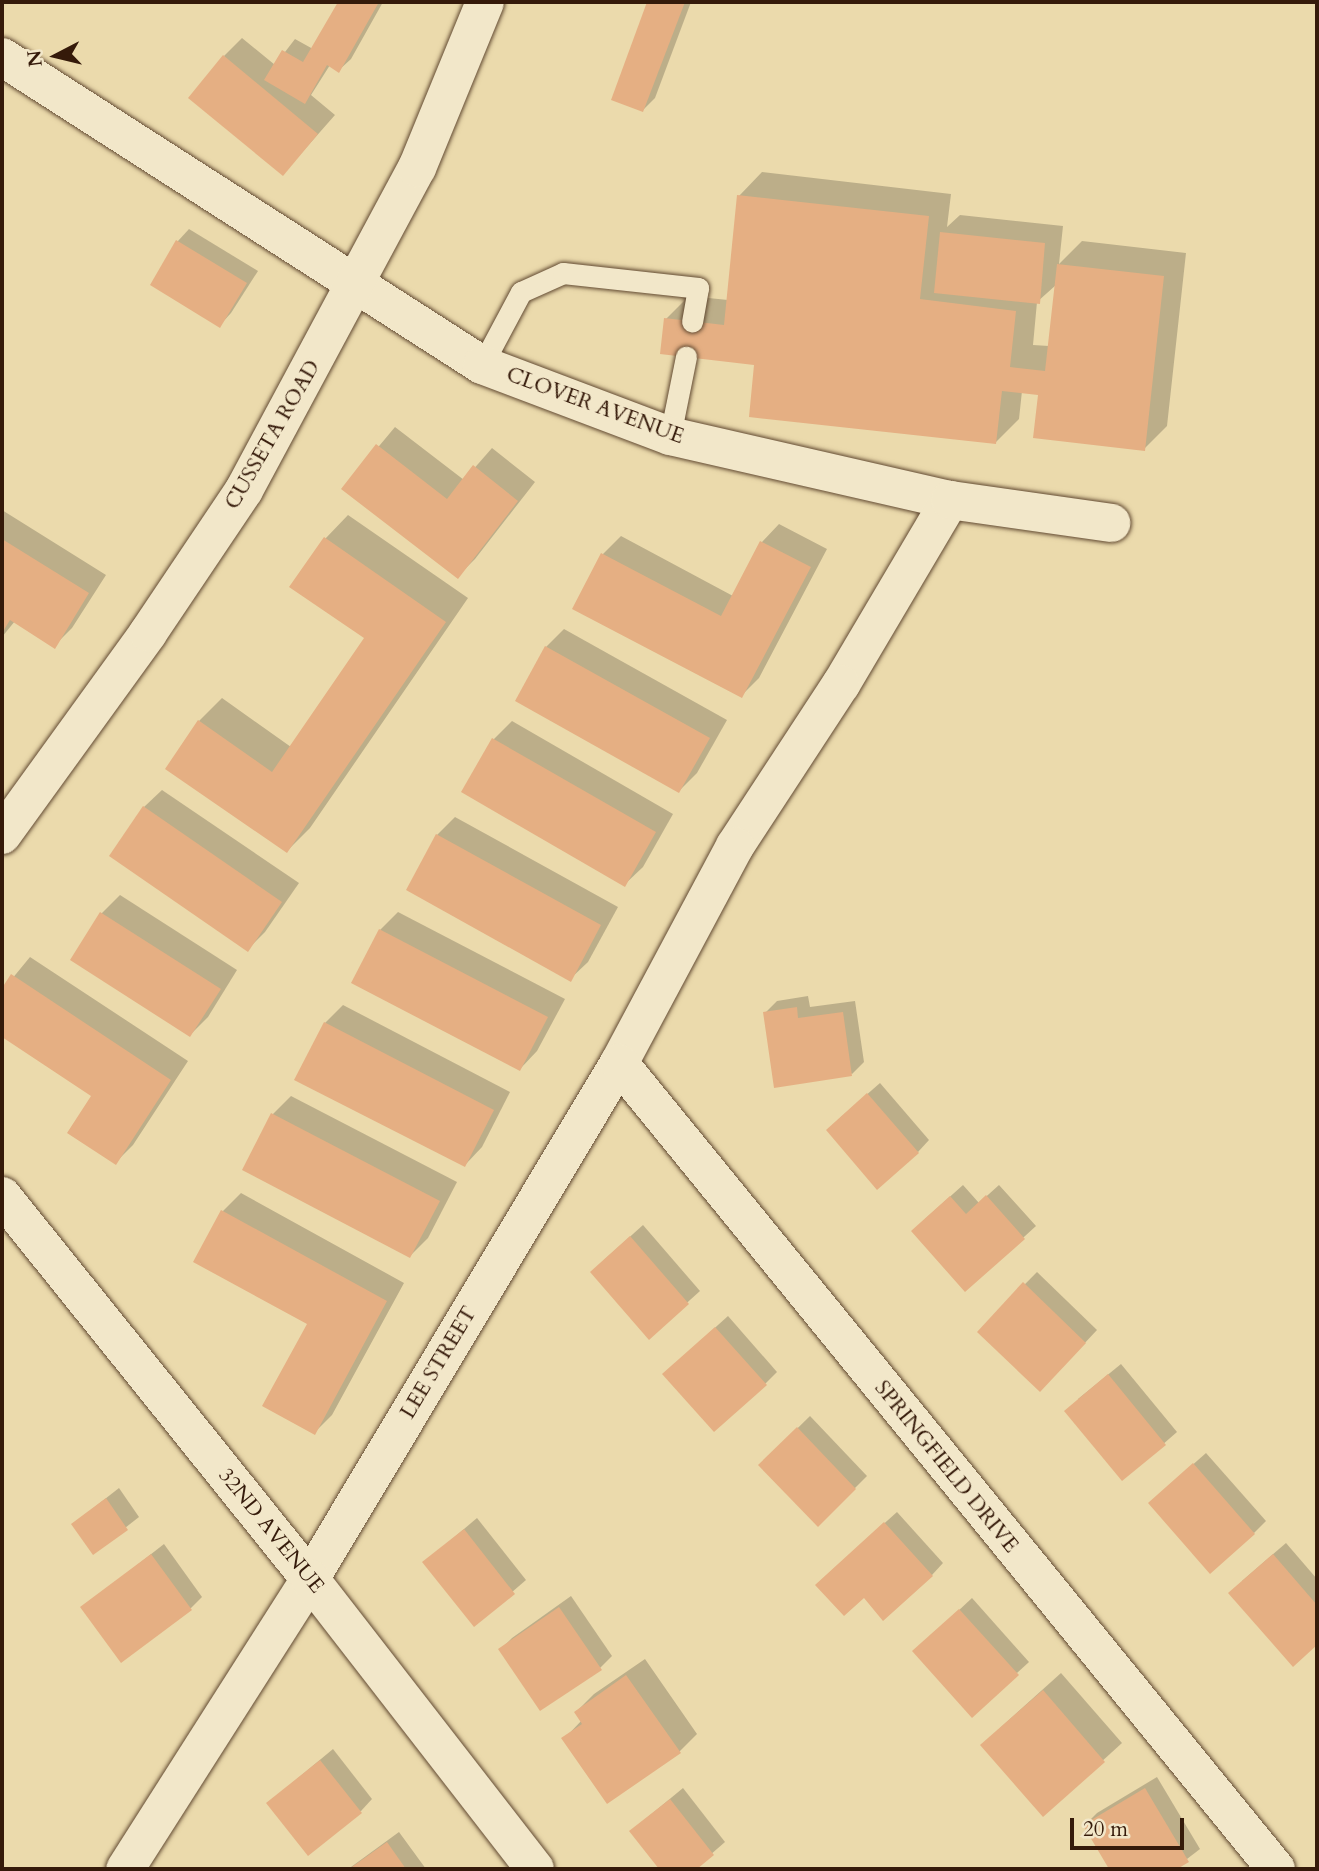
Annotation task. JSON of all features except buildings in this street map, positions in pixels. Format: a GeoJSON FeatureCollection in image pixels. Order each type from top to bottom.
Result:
{"type":"FeatureCollection","features":[{"type":"Feature","properties":{"kind":"street","name":"CUSSETA ROAD"},"geometry":{"type":"LineString","coordinates":[[3,830],[148,633],[244,490],[358,283],[417,168],[485,2]]}},
{"type":"Feature","properties":{"kind":"street","name":"CLOVER AVENUE"},"geometry":{"type":"LineString","coordinates":[[2,57],[482,365],[670,436],[950,500],[1111,523]]}},
{"type":"Feature","properties":{"kind":"street","name":"LEE STREET"},"geometry":{"type":"LineString","coordinates":[[125,1869],[310,1579],[619,1063],[735,846],[841,684],[950,500]]}},
{"type":"Feature","properties":{"kind":"street","name":"SPRINGFIELD DRIVE"},"geometry":{"type":"LineString","coordinates":[[619,1063],[1276,1869]]}},
{"type":"Feature","properties":{"kind":"street","name":"32ND AVENUE"},"geometry":{"type":"LineString","coordinates":[[2,1196],[310,1579],[535,1869]]}},
{"type":"Feature","properties":{"kind":"lane"},"geometry":{"type":"LineString","coordinates":[[482,365],[521,292],[563,273],[698,288],[692,321]]}},
{"type":"Feature","properties":{"kind":"lane"},"geometry":{"type":"LineString","coordinates":[[670,436],[686,357]]}}]}
